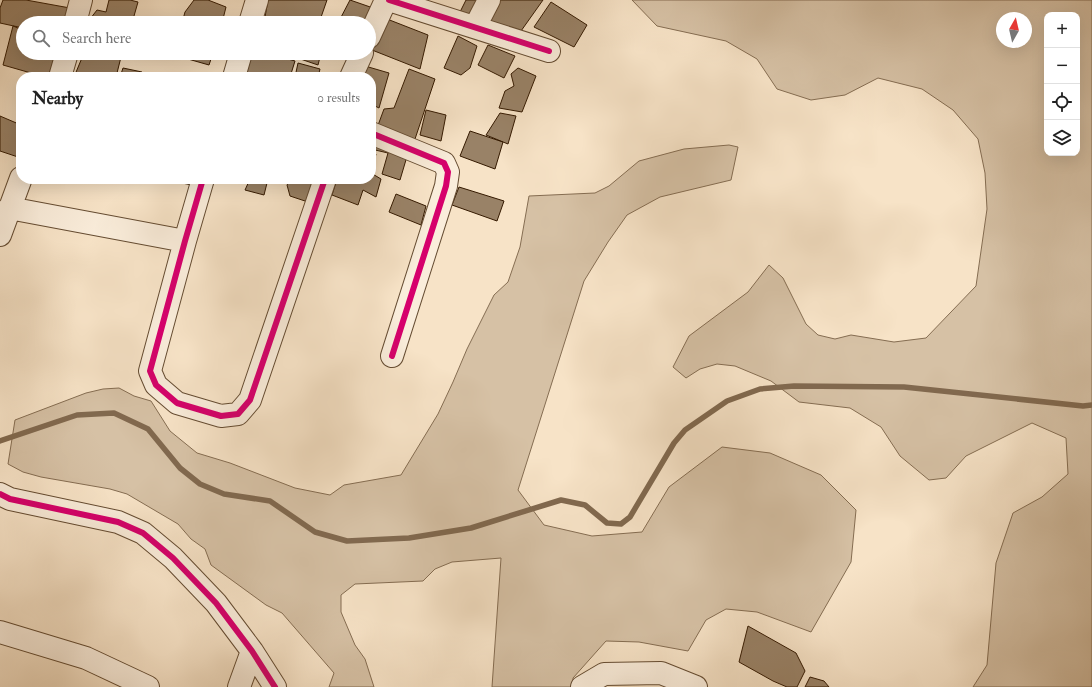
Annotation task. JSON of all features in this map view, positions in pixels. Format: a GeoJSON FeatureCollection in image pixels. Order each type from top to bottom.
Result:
{"type":"FeatureCollection","features":[{"type":"Feature","properties":{"kind":"street"},"geometry":{"type":"LineString","coordinates":[[77,16],[81,0]]}},
{"type":"Feature","properties":{"kind":"street"},"geometry":{"type":"LineString","coordinates":[[252,16],[258,0]]}},
{"type":"Feature","properties":{"kind":"street"},"geometry":{"type":"LineString","coordinates":[[376,22],[386,0]]}},
{"type":"Feature","properties":{"kind":"street"},"geometry":{"type":"LineString","coordinates":[[389,0],[549,51]]}},
{"type":"Feature","properties":{"kind":"street"},"geometry":{"type":"LineString","coordinates":[[475,27],[489,0]]}},
{"type":"Feature","properties":{"kind":"street"},"geometry":{"type":"LineString","coordinates":[[61,72],[65,60]]}},
{"type":"Feature","properties":{"kind":"street"},"geometry":{"type":"LineString","coordinates":[[235,72],[239,60]]}},
{"type":"Feature","properties":{"kind":"street"},"geometry":{"type":"LineString","coordinates":[[353,72],[359,60]]}},
{"type":"Feature","properties":{"kind":"street"},"geometry":{"type":"LineString","coordinates":[[376,135],[444,163],[448,172],[446,186],[392,356]]}},
{"type":"Feature","properties":{"kind":"street"},"geometry":{"type":"LineString","coordinates":[[0,235],[19,184]]}},
{"type":"Feature","properties":{"kind":"street"},"geometry":{"type":"LineString","coordinates":[[201,184],[184,241],[150,371],[156,385],[177,403],[221,416],[238,414],[250,400],[323,184]]}},
{"type":"Feature","properties":{"kind":"street"},"geometry":{"type":"LineString","coordinates":[[9,208],[184,241]]}},
{"type":"Feature","properties":{"kind":"street"},"geometry":{"type":"LineString","coordinates":[[0,494],[10,498],[118,522],[143,533],[173,558],[211,597],[252,651],[275,687]]}},
{"type":"Feature","properties":{"kind":"street"},"geometry":{"type":"LineString","coordinates":[[0,632],[86,658],[136,684]]}},
{"type":"Feature","properties":{"kind":"street"},"geometry":{"type":"LineString","coordinates":[[239,687],[252,651]]}},
{"type":"Feature","properties":{"kind":"street"},"geometry":{"type":"LineString","coordinates":[[582,687],[604,674],[660,673],[696,687]]}},
{"type":"Feature","properties":{"kind":"shaded area"},"geometry":{"type":"Polygon","coordinates":[[[632,0],[1092,0],[1092,687],[973,687],[987,665],[996,563],[1013,513],[1042,497],[1068,474],[1066,438],[1032,423],[966,456],[946,478],[929,480],[900,456],[881,427],[850,408],[799,402],[771,381],[735,366],[717,364],[700,369],[686,378],[673,367],[689,336],[748,292],[769,265],[783,278],[806,324],[818,335],[835,339],[851,335],[894,342],[926,338],[976,286],[987,209],[985,173],[978,139],[953,110],[922,89],[878,78],[845,95],[811,100],[777,89],[757,59],[726,41],[657,26],[632,0]]]}},
{"type":"Feature","properties":{"kind":"shaded area"},"geometry":{"type":"Polygon","coordinates":[[[729,145],[738,147],[731,180],[660,197],[627,215],[584,281],[518,490],[544,525],[592,536],[642,532],[669,487],[722,447],[770,453],[821,475],[856,510],[851,562],[811,632],[757,612],[726,609],[706,620],[688,651],[639,642],[606,641],[573,678],[573,687],[492,687],[501,558],[452,562],[435,569],[423,581],[355,584],[341,595],[341,612],[355,645],[365,659],[374,687],[329,687],[334,673],[282,613],[266,605],[211,565],[205,549],[191,539],[178,524],[127,494],[110,489],[41,477],[23,472],[8,464],[15,420],[86,393],[103,389],[119,388],[134,396],[151,401],[170,431],[197,453],[230,463],[295,488],[330,495],[344,485],[401,475],[438,414],[467,349],[494,295],[508,282],[520,247],[529,196],[595,193],[609,186],[639,161],[684,149],[729,145]]]}},
{"type":"Feature","properties":{"kind":"building"},"geometry":{"type":"Polygon","coordinates":[[[3,0],[26,0],[70,8],[68,16],[16,16],[16,26],[0,23],[0,8],[3,0]]]}},
{"type":"Feature","properties":{"kind":"building"},"geometry":{"type":"Polygon","coordinates":[[[109,0],[130,0],[138,2],[134,16],[92,16],[97,10],[106,12],[109,0]]]}},
{"type":"Feature","properties":{"kind":"building"},"geometry":{"type":"Polygon","coordinates":[[[194,0],[208,0],[226,7],[224,16],[184,16],[185,12],[194,0]]]}},
{"type":"Feature","properties":{"kind":"building"},"geometry":{"type":"Polygon","coordinates":[[[268,0],[327,0],[321,16],[265,16],[268,0]]]}},
{"type":"Feature","properties":{"kind":"building"},"geometry":{"type":"Polygon","coordinates":[[[350,0],[376,9],[372,16],[342,16],[350,0]]]}},
{"type":"Feature","properties":{"kind":"building"},"geometry":{"type":"Polygon","coordinates":[[[466,0],[495,0],[485,23],[460,12],[466,0]]]}},
{"type":"Feature","properties":{"kind":"building"},"geometry":{"type":"Polygon","coordinates":[[[500,0],[543,0],[521,31],[490,21],[500,0]]]}},
{"type":"Feature","properties":{"kind":"building"},"geometry":{"type":"Polygon","coordinates":[[[551,2],[587,25],[574,47],[534,27],[551,2]]]}},
{"type":"Feature","properties":{"kind":"building"},"geometry":{"type":"Polygon","coordinates":[[[387,19],[428,35],[420,69],[376,52],[376,42],[387,19]]]}},
{"type":"Feature","properties":{"kind":"building"},"geometry":{"type":"Polygon","coordinates":[[[13,26],[16,27],[16,60],[58,60],[55,72],[28,72],[3,65],[13,26]]]}},
{"type":"Feature","properties":{"kind":"building"},"geometry":{"type":"Polygon","coordinates":[[[458,36],[477,46],[470,68],[461,75],[444,68],[458,36]]]}},
{"type":"Feature","properties":{"kind":"building"},"geometry":{"type":"Polygon","coordinates":[[[488,45],[515,56],[504,78],[478,65],[488,45]]]}},
{"type":"Feature","properties":{"kind":"building"},"geometry":{"type":"Polygon","coordinates":[[[81,60],[120,60],[117,72],[76,72],[81,60]]]}},
{"type":"Feature","properties":{"kind":"building"},"geometry":{"type":"Polygon","coordinates":[[[192,60],[211,60],[209,65],[192,60]]]}},
{"type":"Feature","properties":{"kind":"building"},"geometry":{"type":"Polygon","coordinates":[[[249,60],[295,61],[292,72],[246,72],[249,60]]]}},
{"type":"Feature","properties":{"kind":"building"},"geometry":{"type":"Polygon","coordinates":[[[303,60],[319,60],[318,65],[303,60]]]}},
{"type":"Feature","properties":{"kind":"building"},"geometry":{"type":"Polygon","coordinates":[[[298,63],[320,69],[319,72],[296,72],[298,63]]]}},
{"type":"Feature","properties":{"kind":"building"},"geometry":{"type":"Polygon","coordinates":[[[365,66],[389,73],[379,108],[376,106],[376,72],[363,72],[365,66]]]}},
{"type":"Feature","properties":{"kind":"building"},"geometry":{"type":"Polygon","coordinates":[[[123,68],[142,72],[122,72],[123,68]]]}},
{"type":"Feature","properties":{"kind":"building"},"geometry":{"type":"Polygon","coordinates":[[[518,68],[536,76],[522,112],[499,108],[505,91],[514,86],[511,74],[518,68]]]}},
{"type":"Feature","properties":{"kind":"building"},"geometry":{"type":"Polygon","coordinates":[[[409,69],[435,79],[414,142],[377,128],[384,109],[394,108],[409,69]]]}},
{"type":"Feature","properties":{"kind":"building"},"geometry":{"type":"Polygon","coordinates":[[[426,110],[446,115],[441,141],[420,135],[426,110]]]}},
{"type":"Feature","properties":{"kind":"building"},"geometry":{"type":"Polygon","coordinates":[[[500,113],[516,116],[508,144],[486,135],[500,113]]]}},
{"type":"Feature","properties":{"kind":"building"},"geometry":{"type":"Polygon","coordinates":[[[0,116],[16,123],[16,156],[0,151],[0,116]]]}},
{"type":"Feature","properties":{"kind":"building"},"geometry":{"type":"Polygon","coordinates":[[[470,131],[503,142],[495,169],[460,156],[470,131]]]}},
{"type":"Feature","properties":{"kind":"building"},"geometry":{"type":"Polygon","coordinates":[[[376,140],[408,153],[400,180],[382,174],[388,153],[376,150],[376,140]]]}},
{"type":"Feature","properties":{"kind":"building"},"geometry":{"type":"Polygon","coordinates":[[[376,176],[381,179],[376,197],[363,190],[358,205],[332,195],[335,184],[376,184],[376,176]]]}},
{"type":"Feature","properties":{"kind":"building"},"geometry":{"type":"Polygon","coordinates":[[[187,184],[198,184],[198,186],[187,184]]]}},
{"type":"Feature","properties":{"kind":"building"},"geometry":{"type":"Polygon","coordinates":[[[248,184],[267,184],[264,195],[245,190],[248,184]]]}},
{"type":"Feature","properties":{"kind":"building"},"geometry":{"type":"Polygon","coordinates":[[[320,184],[314,204],[290,196],[287,185],[320,184]]]}},
{"type":"Feature","properties":{"kind":"building"},"geometry":{"type":"Polygon","coordinates":[[[459,187],[504,201],[497,221],[452,205],[459,187]]]}},
{"type":"Feature","properties":{"kind":"building"},"geometry":{"type":"Polygon","coordinates":[[[396,194],[426,206],[421,225],[389,212],[396,194]]]}},
{"type":"Feature","properties":{"kind":"building"},"geometry":{"type":"Polygon","coordinates":[[[748,626],[796,653],[805,671],[797,687],[787,687],[773,681],[739,662],[748,626]]]}},
{"type":"Feature","properties":{"kind":"building"},"geometry":{"type":"Polygon","coordinates":[[[810,677],[824,681],[829,687],[805,687],[810,677]]]}},
{"type":"Feature","properties":{"kind":"waterway"},"geometry":{"type":"LineString","coordinates":[[0,441],[77,415],[114,413],[148,429],[180,468],[200,484],[224,494],[270,501],[315,532],[347,541],[409,538],[471,528],[561,500],[585,505],[607,523],[621,524],[630,517],[674,443],[685,430],[727,401],[760,389],[794,386],[904,387],[1083,406],[1092,405]]}},
{"type":"Feature","properties":{"kind":"cycle path"},"geometry":{"type":"LineString","coordinates":[[389,0],[549,51]]}},
{"type":"Feature","properties":{"kind":"cycle path"},"geometry":{"type":"LineString","coordinates":[[376,135],[444,163],[448,172],[446,186],[392,356]]}},
{"type":"Feature","properties":{"kind":"cycle path"},"geometry":{"type":"LineString","coordinates":[[202,184],[150,371],[156,385],[177,403],[221,416],[238,414],[250,400],[323,184]]}},
{"type":"Feature","properties":{"kind":"cycle path"},"geometry":{"type":"LineString","coordinates":[[0,494],[10,499],[118,522],[143,533],[173,558],[216,603],[252,651],[275,687]]}}]}
